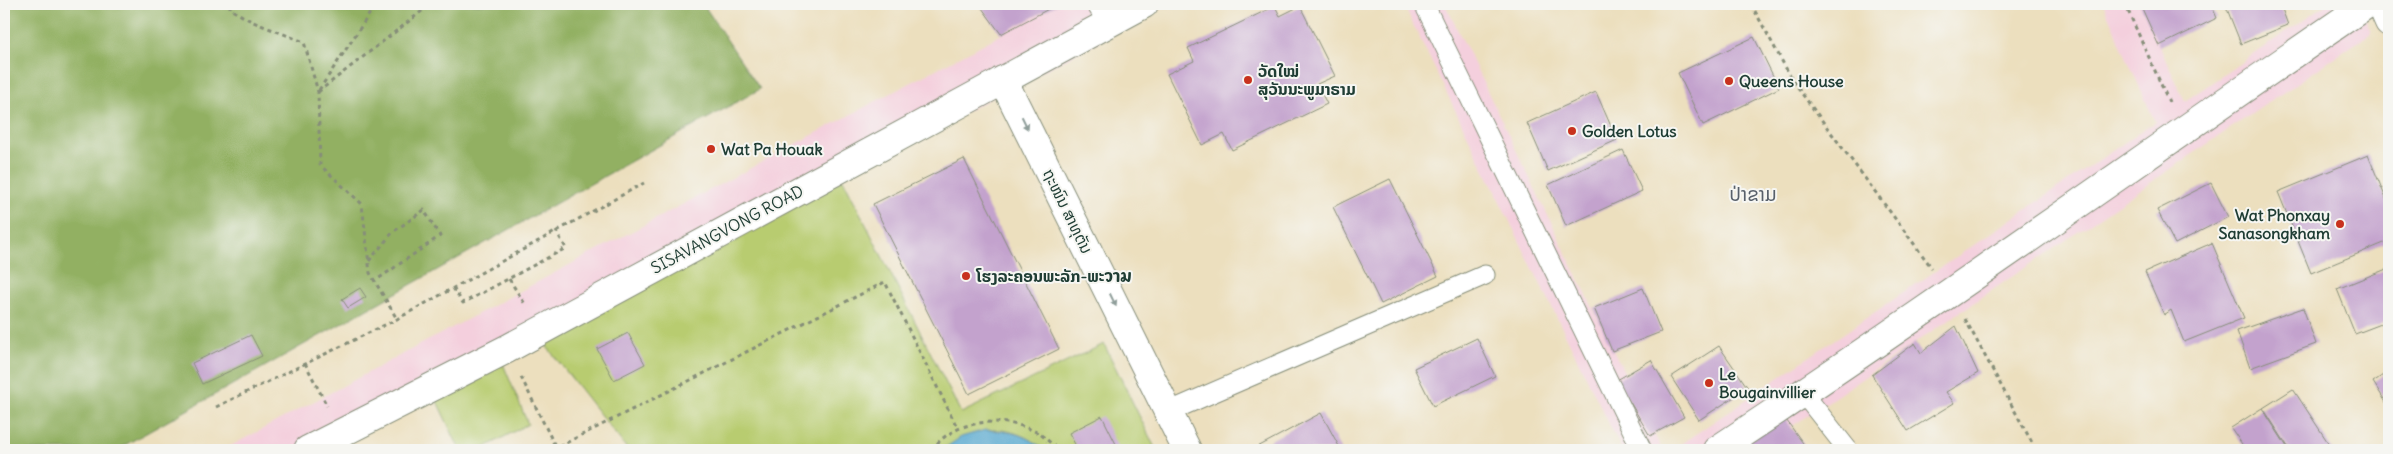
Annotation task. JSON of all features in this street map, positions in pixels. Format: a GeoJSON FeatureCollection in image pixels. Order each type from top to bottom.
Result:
{"type":"FeatureCollection","features":[{"type":"Feature","properties":{"kind":"street","name":"SISAVANGVONG ROAD"},"geometry":{"type":"LineString","coordinates":[[308,450],[507,349],[1003,80],[1102,13],[1144,4]]}},
{"type":"Feature","properties":{"kind":"street"},"geometry":{"type":"LineString","coordinates":[[1716,450],[1951,294],[2182,130],[2367,4]]}},
{"type":"Feature","properties":{"kind":"street"},"geometry":{"type":"LineString","coordinates":[[2381,4],[2389,22]]}},
{"type":"Feature","properties":{"kind":"street","name":"ຖະໜົນ ສາທຸຕັນ"},"geometry":{"type":"LineString","coordinates":[[1003,80],[1187,450]]}},
{"type":"Feature","properties":{"kind":"lane"},"geometry":{"type":"LineString","coordinates":[[1424,4],[1642,450]]}},
{"type":"Feature","properties":{"kind":"lane"},"geometry":{"type":"LineString","coordinates":[[1168,412],[1485,275]]}},
{"type":"Feature","properties":{"kind":"lane"},"geometry":{"type":"LineString","coordinates":[[1803,394],[1848,450]]}},
{"type":"Feature","properties":{"kind":"path"},"geometry":{"type":"LineString","coordinates":[[230,4],[230,9],[253,22],[304,42],[318,92],[320,165],[362,204],[370,273],[397,319]]}},
{"type":"Feature","properties":{"kind":"path"},"geometry":{"type":"LineString","coordinates":[[318,92],[376,4]]}},
{"type":"Feature","properties":{"kind":"path"},"geometry":{"type":"LineString","coordinates":[[318,92],[431,4]]}},
{"type":"Feature","properties":{"kind":"path"},"geometry":{"type":"LineString","coordinates":[[1751,4],[1794,83],[1951,294],[2036,450]]}},
{"type":"Feature","properties":{"kind":"path"},"geometry":{"type":"LineString","coordinates":[[2124,4],[2182,130]]}},
{"type":"Feature","properties":{"kind":"path"},"geometry":{"type":"LineString","coordinates":[[216,407],[397,319],[644,183]]}},
{"type":"Feature","properties":{"kind":"path"},"geometry":{"type":"LineString","coordinates":[[369,261],[393,232],[424,210],[440,236],[375,281]]}},
{"type":"Feature","properties":{"kind":"path"},"geometry":{"type":"LineString","coordinates":[[453,288],[463,303],[566,248],[556,231]]}},
{"type":"Feature","properties":{"kind":"path"},"geometry":{"type":"LineString","coordinates":[[509,279],[519,294]]}},
{"type":"Feature","properties":{"kind":"path"},"geometry":{"type":"LineString","coordinates":[[552,450],[885,282],[958,429]]}},
{"type":"Feature","properties":{"kind":"path"},"geometry":{"type":"LineString","coordinates":[[507,349],[557,449]]}},
{"type":"Feature","properties":{"kind":"path"},"geometry":{"type":"LineString","coordinates":[[305,363],[322,397]]}},
{"type":"Feature","properties":{"kind":"path"},"geometry":{"type":"LineString","coordinates":[[932,450],[935,445],[958,429],[984,422],[1012,423],[1038,433],[1059,450]]}},
{"type":"Feature","properties":{"kind":"shaded area"},"geometry":{"type":"Polygon","coordinates":[[[1058,4],[1170,4],[325,450],[223,450],[1058,4]]]}},
{"type":"Feature","properties":{"kind":"shaded area"},"geometry":{"type":"Polygon","coordinates":[[[1403,4],[1445,4],[1662,450],[1622,450],[1403,4]]]}},
{"type":"Feature","properties":{"kind":"shaded area"},"geometry":{"type":"Polygon","coordinates":[[[2103,4],[2140,4],[2185,101],[2327,4],[2360,4],[2371,33],[1757,450],[1672,450],[2155,122],[2103,4]]]}},
{"type":"Feature","properties":{"kind":"green space"},"geometry":{"type":"Polygon","coordinates":[[[4,4],[703,4],[760,89],[116,450],[4,450],[4,4]]]}},
{"type":"Feature","properties":{"kind":"green space"},"geometry":{"type":"Polygon","coordinates":[[[843,179],[961,413],[1104,344],[1156,450],[1045,450],[1019,434],[994,430],[968,435],[942,450],[628,450],[540,338],[843,179]]]}},
{"type":"Feature","properties":{"kind":"green space"},"geometry":{"type":"Polygon","coordinates":[[[501,359],[528,424],[480,450],[460,450],[434,395],[501,359]]]}},
{"type":"Feature","properties":{"kind":"water"},"geometry":{"type":"Polygon","coordinates":[[[985,430],[1017,434],[1031,440],[1045,450],[942,450],[961,437],[985,430]]]}},
{"type":"Feature","properties":{"kind":"building"},"geometry":{"type":"Polygon","coordinates":[[[979,4],[1058,4],[1001,34],[979,4]]]}},
{"type":"Feature","properties":{"kind":"building"},"geometry":{"type":"Polygon","coordinates":[[[2140,4],[2211,4],[2217,18],[2159,46],[2140,4]]]}},
{"type":"Feature","properties":{"kind":"building"},"geometry":{"type":"Polygon","coordinates":[[[2225,4],[2295,4],[2282,9],[2288,25],[2241,44],[2225,4]]]}},
{"type":"Feature","properties":{"kind":"building","name":"ວັດໃໝ່ ສຸວັນນະພູມາຣາມ"},"geometry":{"type":"Polygon","coordinates":[[[1275,6],[1280,16],[1300,6],[1335,76],[1317,84],[1327,104],[1232,150],[1224,134],[1202,145],[1167,74],[1194,61],[1188,48],[1275,6]]]}},
{"type":"Feature","properties":{"kind":"building","name":"Queens House"},"geometry":{"type":"Polygon","coordinates":[[[1754,37],[1779,88],[1703,125],[1678,73],[1754,37]]]}},
{"type":"Feature","properties":{"kind":"building","name":"Golden Lotus"},"geometry":{"type":"Polygon","coordinates":[[[1596,92],[1617,140],[1548,171],[1527,123],[1596,92]]]}},
{"type":"Feature","properties":{"kind":"building"},"geometry":{"type":"Polygon","coordinates":[[[1623,150],[1642,191],[1566,226],[1548,185],[1623,150]]]}},
{"type":"Feature","properties":{"kind":"building","name":"Wat Phonxay Sanasongkham"},"geometry":{"type":"Polygon","coordinates":[[[2368,155],[2389,206],[2389,241],[2311,273],[2278,192],[2368,155]]]}},
{"type":"Feature","properties":{"kind":"building","name":"ໂຮງລະຄອນພະລັກ-ພະวาม"},"geometry":{"type":"Polygon","coordinates":[[[964,159],[1059,349],[969,394],[873,204],[964,159]]]}},
{"type":"Feature","properties":{"kind":"building"},"geometry":{"type":"Polygon","coordinates":[[[1390,179],[1438,276],[1381,304],[1333,207],[1390,179]]]}},
{"type":"Feature","properties":{"kind":"building"},"geometry":{"type":"Polygon","coordinates":[[[2211,183],[2228,217],[2175,244],[2157,210],[2211,183]]]}},
{"type":"Feature","properties":{"kind":"building"},"geometry":{"type":"Polygon","coordinates":[[[2212,243],[2244,318],[2184,342],[2171,310],[2164,315],[2145,272],[2212,243]]]}},
{"type":"Feature","properties":{"kind":"building"},"geometry":{"type":"Polygon","coordinates":[[[2389,268],[2389,321],[2355,334],[2337,289],[2389,268]]]}},
{"type":"Feature","properties":{"kind":"building"},"geometry":{"type":"Polygon","coordinates":[[[360,288],[366,297],[348,308],[342,299],[360,288]]]}},
{"type":"Feature","properties":{"kind":"building"},"geometry":{"type":"Polygon","coordinates":[[[1643,288],[1661,332],[1612,351],[1594,308],[1643,288]]]}},
{"type":"Feature","properties":{"kind":"building"},"geometry":{"type":"Polygon","coordinates":[[[2303,308],[2316,344],[2250,368],[2237,331],[2303,308]]]}},
{"type":"Feature","properties":{"kind":"building"},"geometry":{"type":"Polygon","coordinates":[[[1956,326],[1978,373],[1946,392],[1954,403],[1908,431],[1872,375],[1915,343],[1921,353],[1956,326]]]}},
{"type":"Feature","properties":{"kind":"building"},"geometry":{"type":"Polygon","coordinates":[[[628,333],[645,364],[614,380],[597,349],[628,333]]]}},
{"type":"Feature","properties":{"kind":"building"},"geometry":{"type":"Polygon","coordinates":[[[251,335],[262,356],[202,384],[192,363],[251,335]]]}},
{"type":"Feature","properties":{"kind":"building"},"geometry":{"type":"Polygon","coordinates":[[[1477,338],[1495,376],[1433,406],[1414,368],[1477,338]]]}},
{"type":"Feature","properties":{"kind":"building","name":"Le Bougainvillier"},"geometry":{"type":"Polygon","coordinates":[[[1719,346],[1748,388],[1699,420],[1671,377],[1719,346]]]}},
{"type":"Feature","properties":{"kind":"building"},"geometry":{"type":"Polygon","coordinates":[[[1651,360],[1684,417],[1650,436],[1617,380],[1651,360]]]}},
{"type":"Feature","properties":{"kind":"building"},"geometry":{"type":"Polygon","coordinates":[[[2389,371],[2389,407],[2373,382],[2389,371]]]}},
{"type":"Feature","properties":{"kind":"building"},"geometry":{"type":"Polygon","coordinates":[[[2293,389],[2333,450],[2290,450],[2263,408],[2293,389]]]}},
{"type":"Feature","properties":{"kind":"building"},"geometry":{"type":"Polygon","coordinates":[[[2262,408],[2289,450],[2246,450],[2231,428],[2262,408]]]}},
{"type":"Feature","properties":{"kind":"building"},"geometry":{"type":"Polygon","coordinates":[[[1321,413],[1341,450],[1252,450],[1321,413]]]}},
{"type":"Feature","properties":{"kind":"building"},"geometry":{"type":"Polygon","coordinates":[[[1102,416],[1119,450],[1078,450],[1069,433],[1102,416]]]}},
{"type":"Feature","properties":{"kind":"building"},"geometry":{"type":"Polygon","coordinates":[[[1784,417],[1808,450],[1735,450],[1784,417]]]}},
{"type":"Feature","properties":{"kind":"place","name":"ວັດໃໝ່ ສຸວັນນະພູມາຣາມ"},"geometry":{"type":"Point","coordinates":[1248,80]}},
{"type":"Feature","properties":{"kind":"place","name":"Queens House"},"geometry":{"type":"Point","coordinates":[1729,81]}},
{"type":"Feature","properties":{"kind":"place","name":"Golden Lotus"},"geometry":{"type":"Point","coordinates":[1572,131]}},
{"type":"Feature","properties":{"kind":"place","name":"Wat Pa Houak"},"geometry":{"type":"Point","coordinates":[711,149]}},
{"type":"Feature","properties":{"kind":"place","name":"Wat Phonxay Sanasongkham"},"geometry":{"type":"Point","coordinates":[2340,224]}},
{"type":"Feature","properties":{"kind":"place","name":"ໂຮງລະຄອນພະລັກ-ພະวาม"},"geometry":{"type":"Point","coordinates":[966,276]}},
{"type":"Feature","properties":{"kind":"place","name":"Le Bougainvillier"},"geometry":{"type":"Point","coordinates":[1709,383]}},
{"type":"Feature","properties":{"kind":"district","name":"ປ່າຂາມ"},"geometry":{"type":"Point","coordinates":[1753,194]}}]}
